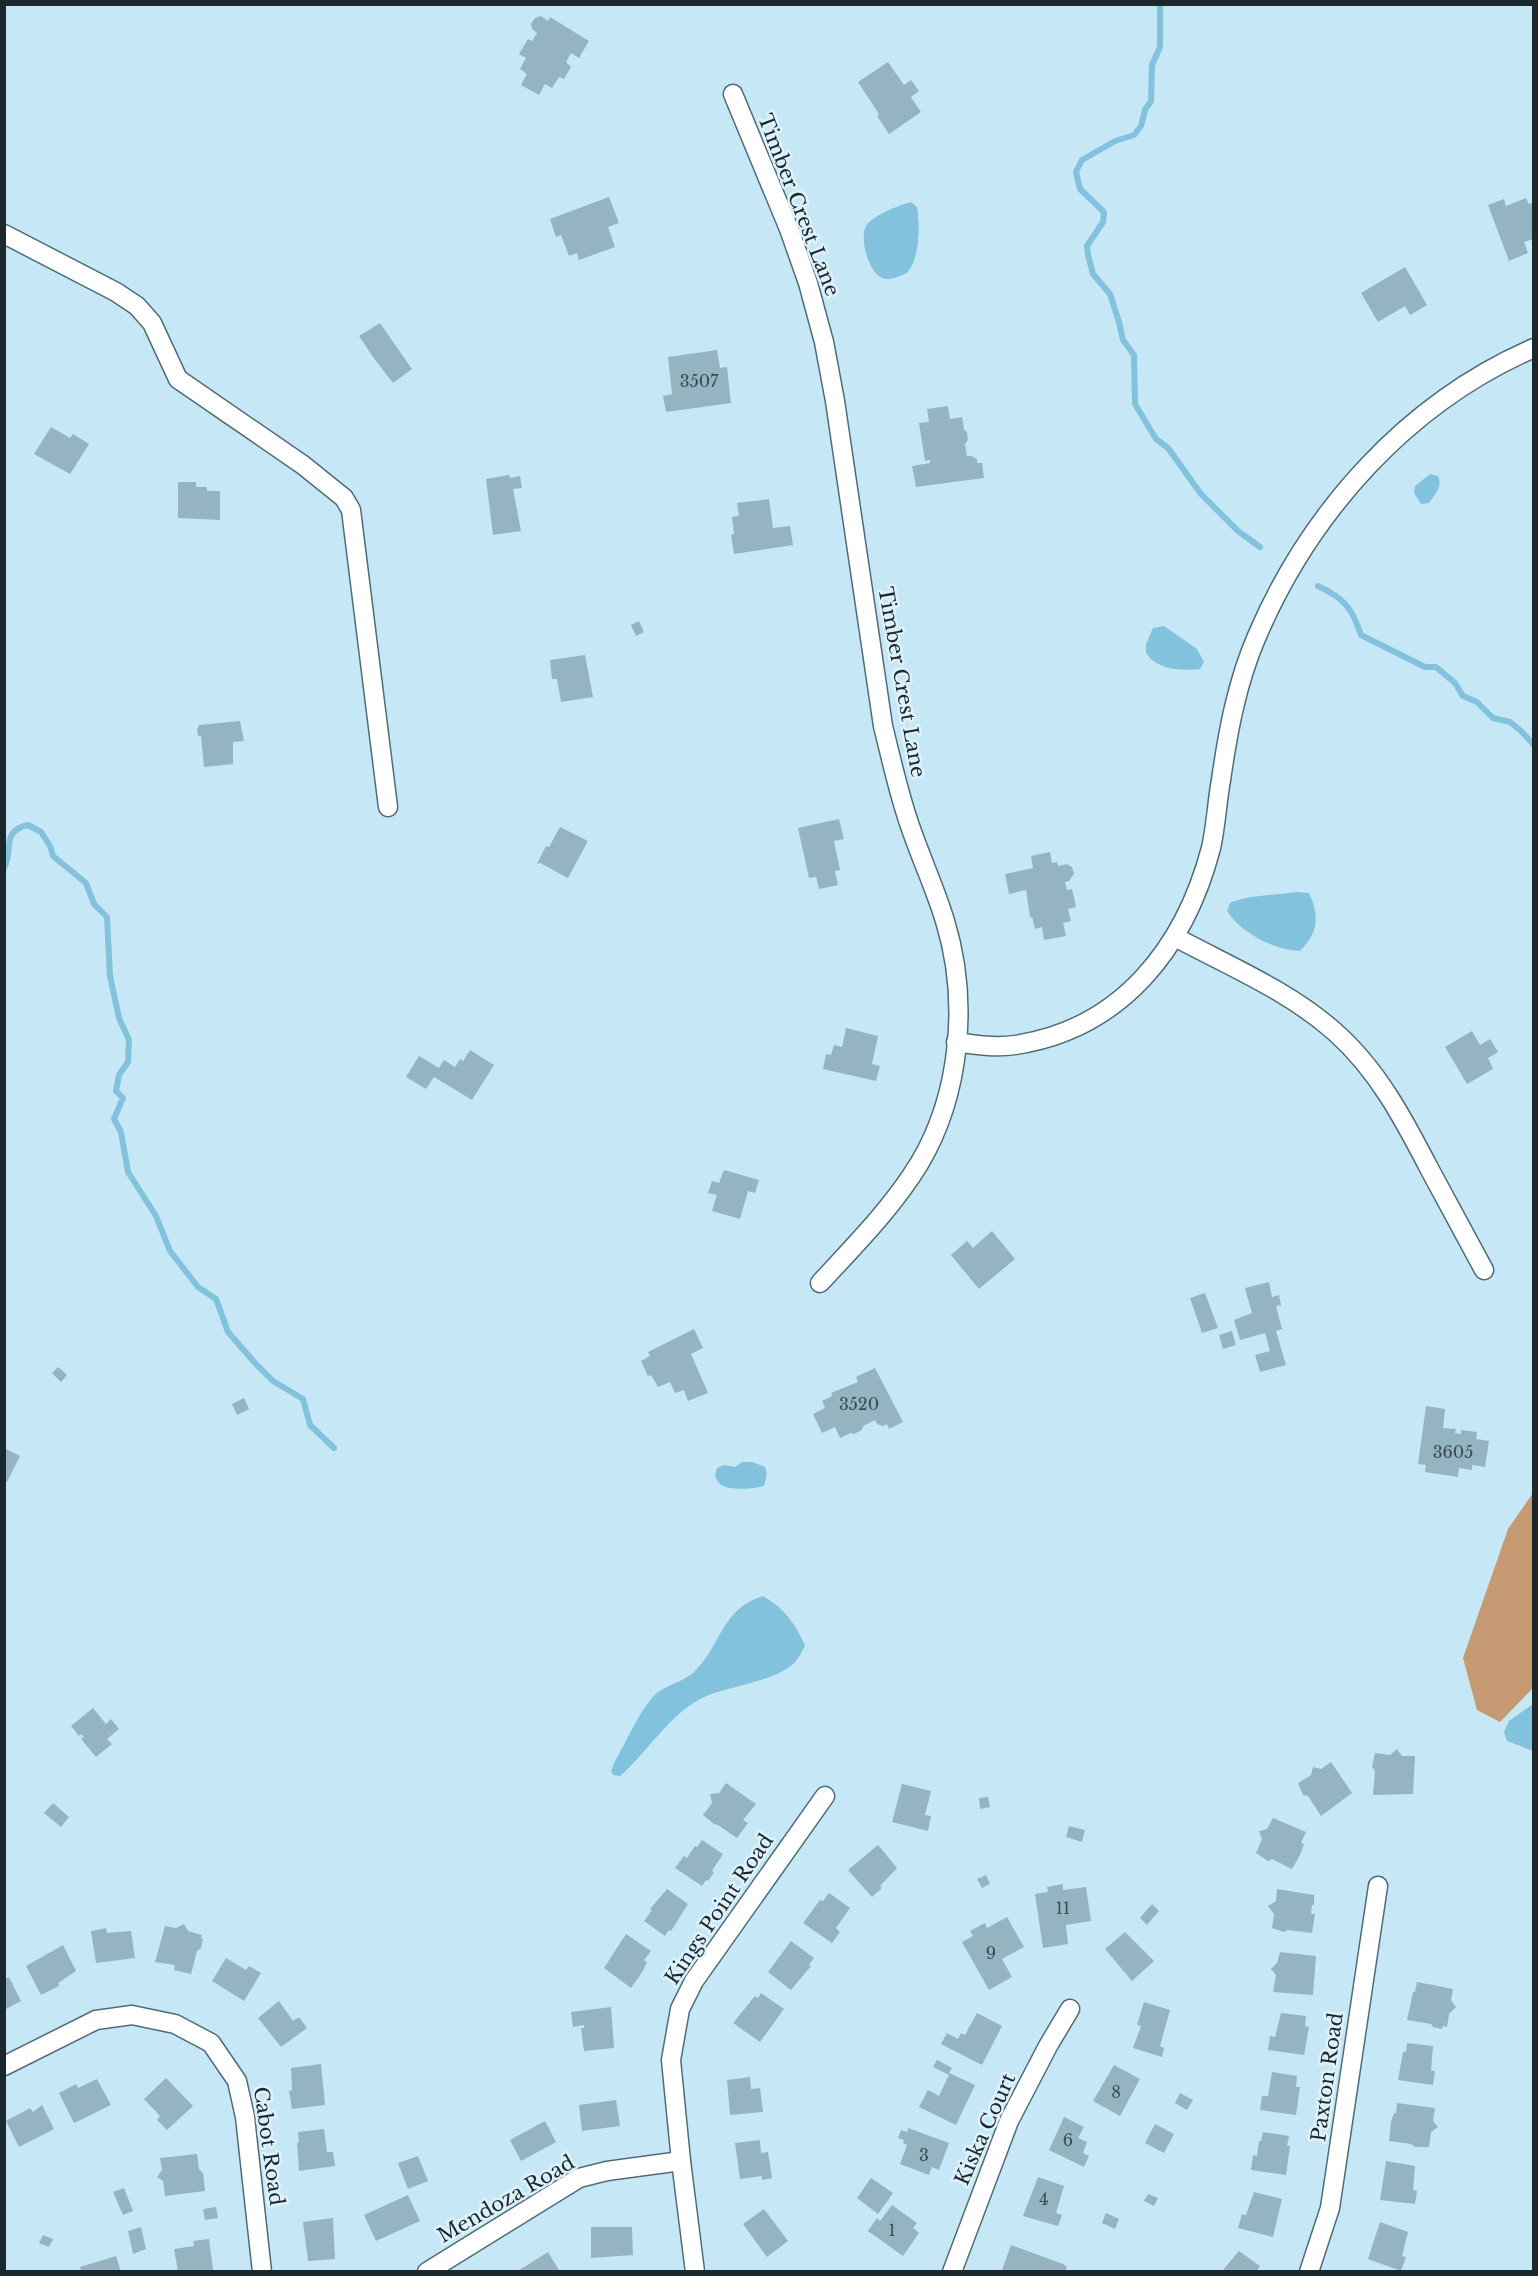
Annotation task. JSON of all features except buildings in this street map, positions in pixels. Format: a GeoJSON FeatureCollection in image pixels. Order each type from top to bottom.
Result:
{"type":"FeatureCollection","features":[{"type":"Feature","properties":{"kind":"street","name":"Timber Crest Lane"},"geometry":{"type":"LineString","coordinates":[[733,94],[789,229],[824,342],[835,401],[883,726],[908,822],[945,921],[954,961],[958,1002],[956,1042],[949,1087],[938,1124],[919,1163],[893,1202],[820,1283]]}},
{"type":"Feature","properties":{"kind":"street"},"geometry":{"type":"LineString","coordinates":[[4,234],[116,292],[137,306],[152,323],[178,379],[303,465],[344,498],[351,510],[388,807]]}},
{"type":"Feature","properties":{"kind":"street"},"geometry":{"type":"LineString","coordinates":[[956,1042],[986,1046],[1013,1045],[1046,1039],[1105,1011],[1133,990],[1156,965],[1175,937],[1195,897],[1212,844],[1226,741],[1241,683],[1261,628],[1305,544],[1332,505],[1372,460],[1429,411],[1471,382],[1533,348]]}},
{"type":"Feature","properties":{"kind":"street"},"geometry":{"type":"LineString","coordinates":[[1175,937],[1288,998],[1323,1022],[1349,1046],[1376,1077],[1400,1111],[1484,1270]]}},
{"type":"Feature","properties":{"kind":"street","name":"Kings Point Road"},"geometry":{"type":"LineString","coordinates":[[695,2271],[671,2060],[680,2009],[694,1981],[825,1796]]}},
{"type":"Feature","properties":{"kind":"street","name":"Paxton Road"},"geometry":{"type":"LineString","coordinates":[[1309,2271],[1330,2208],[1377,1886]]}},
{"type":"Feature","properties":{"kind":"street","name":"Kiska Court"},"geometry":{"type":"LineString","coordinates":[[952,2271],[1009,2121],[1070,2009]]}},
{"type":"Feature","properties":{"kind":"street","name":"Cabot Road"},"geometry":{"type":"LineString","coordinates":[[4,2066],[96,2020],[132,2015],[174,2024],[211,2043],[237,2081],[245,2117],[262,2271]]}},
{"type":"Feature","properties":{"kind":"street","name":"Mendoza Road"},"geometry":{"type":"LineString","coordinates":[[427,2271],[579,2178],[607,2170],[681,2161]]}},
{"type":"Feature","properties":{"kind":"shaded area"},"geometry":{"type":"Polygon","coordinates":[[[1533,1493],[1533,1688],[1500,1722],[1477,1710],[1463,1658],[1508,1529],[1533,1493]]]}},
{"type":"Feature","properties":{"kind":"water"},"geometry":{"type":"Polygon","coordinates":[[[911,202],[917,207],[919,224],[917,251],[907,273],[885,279],[874,271],[867,256],[864,239],[866,226],[893,208],[911,202]]]}},
{"type":"Feature","properties":{"kind":"water"},"geometry":{"type":"Polygon","coordinates":[[[1430,474],[1438,476],[1439,487],[1429,503],[1421,504],[1414,493],[1415,486],[1430,474]]]}},
{"type":"Feature","properties":{"kind":"water"},"geometry":{"type":"Polygon","coordinates":[[[1164,626],[1197,649],[1204,662],[1200,669],[1170,668],[1151,659],[1146,653],[1146,644],[1153,628],[1164,626]]]}},
{"type":"Feature","properties":{"kind":"water"},"geometry":{"type":"Polygon","coordinates":[[[1297,892],[1309,893],[1316,917],[1311,938],[1300,951],[1269,944],[1259,939],[1233,919],[1227,911],[1230,903],[1236,900],[1297,892]]]}},
{"type":"Feature","properties":{"kind":"water"},"geometry":{"type":"Polygon","coordinates":[[[742,1462],[752,1462],[765,1467],[767,1474],[764,1486],[748,1489],[724,1486],[719,1483],[715,1476],[717,1468],[724,1465],[735,1467],[742,1462]]]}},
{"type":"Feature","properties":{"kind":"water"},"geometry":{"type":"Polygon","coordinates":[[[763,1596],[783,1611],[801,1638],[805,1646],[796,1660],[775,1675],[700,1699],[667,1725],[620,1776],[613,1775],[611,1771],[615,1761],[652,1698],[661,1690],[695,1671],[738,1609],[763,1596]]]}},
{"type":"Feature","properties":{"kind":"water"},"geometry":{"type":"Polygon","coordinates":[[[1533,1704],[1533,1751],[1507,1741],[1504,1732],[1509,1721],[1533,1704]]]}},
{"type":"Feature","properties":{"kind":"waterway"},"geometry":{"type":"LineString","coordinates":[[1160,4],[1160,47],[1152,65],[1151,101],[1145,110],[1141,126],[1134,135],[1115,141],[1082,160],[1076,172],[1080,189],[1104,212],[1103,222],[1087,246],[1088,255],[1093,274],[1110,294],[1123,340],[1134,355],[1135,404],[1156,439],[1168,448],[1201,494],[1238,531],[1260,547]]}},
{"type":"Feature","properties":{"kind":"waterway"},"geometry":{"type":"LineString","coordinates":[[1318,586],[1346,605],[1361,635],[1425,667],[1436,667],[1455,683],[1463,696],[1477,702],[1493,718],[1510,722],[1534,745]]}},
{"type":"Feature","properties":{"kind":"waterway"},"geometry":{"type":"LineString","coordinates":[[4,868],[11,837],[19,828],[28,825],[41,832],[53,856],[86,883],[94,904],[107,917],[110,976],[119,1018],[129,1040],[128,1062],[119,1075],[116,1091],[123,1098],[114,1119],[121,1132],[128,1172],[156,1216],[170,1251],[198,1287],[216,1299],[228,1332],[273,1381],[303,1399],[310,1425],[334,1448]]}}]}
